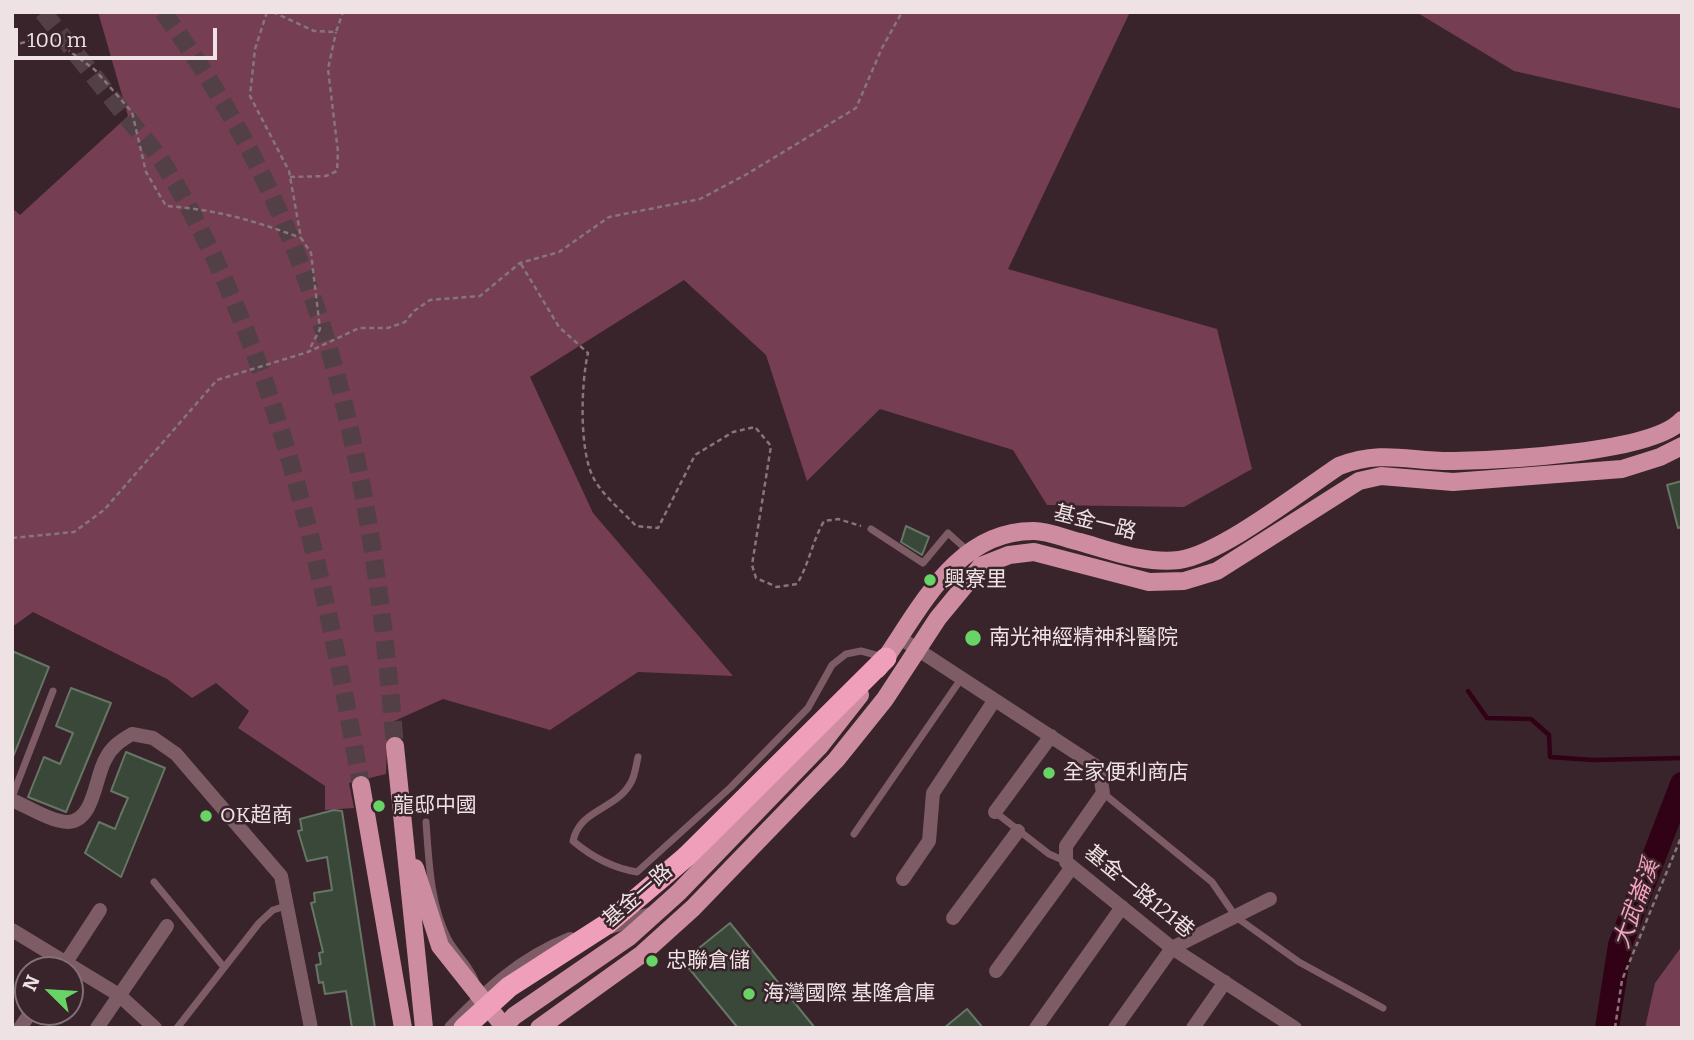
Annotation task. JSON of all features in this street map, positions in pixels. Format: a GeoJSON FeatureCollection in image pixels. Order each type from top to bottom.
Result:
{"type":"FeatureCollection","features":[{"type":"Feature","properties":{"kind":"highway"},"geometry":{"type":"LineString","coordinates":[[464,1028],[509,987],[607,924],[687,856],[895,664]]}},
{"type":"Feature","properties":{"kind":"main road","name":"基金一路"},"geometry":{"type":"LineString","coordinates":[[539,1028],[642,954],[836,760],[895,664],[900,638],[929,595],[968,551],[1004,534],[1035,531],[1152,561],[1180,560],[1209,552],[1339,466],[1353,460],[1380,455],[1453,461],[1618,448],[1652,437],[1682,419]]}},
{"type":"Feature","properties":{"kind":"main road","name":"基金一路"},"geometry":{"type":"LineString","coordinates":[[504,1027],[629,937],[655,913],[820,746],[895,664],[917,649],[981,566],[1009,555],[1034,552],[1149,582],[1184,581],[1217,571],[1359,481],[1381,476],[1453,482],[1622,469],[1660,457],[1682,446]]}},
{"type":"Feature","properties":{"kind":"main road"},"geometry":{"type":"LineString","coordinates":[[395,746],[424,1028]]}},
{"type":"Feature","properties":{"kind":"main road"},"geometry":{"type":"LineString","coordinates":[[361,785],[403,1028]]}},
{"type":"Feature","properties":{"kind":"main road"},"geometry":{"type":"LineString","coordinates":[[404,824],[433,931],[448,959],[504,1027]]}},
{"type":"Feature","properties":{"kind":"main road"},"geometry":{"type":"LineString","coordinates":[[655,913],[667,931]]}},
{"type":"Feature","properties":{"kind":"street"},"geometry":{"type":"LineString","coordinates":[[900,638],[1099,768],[1103,793]]}},
{"type":"Feature","properties":{"kind":"street"},"geometry":{"type":"LineString","coordinates":[[904,879],[929,841],[933,793],[994,701]]}},
{"type":"Feature","properties":{"kind":"street"},"geometry":{"type":"LineString","coordinates":[[12,799],[66,822],[79,820],[86,812],[104,761],[117,742],[132,734],[153,738],[194,772],[282,876],[311,1028]]}},
{"type":"Feature","properties":{"kind":"street"},"geometry":{"type":"LineString","coordinates":[[995,811],[1051,736]]}},
{"type":"Feature","properties":{"kind":"street","name":"基金一路121巷"},"geometry":{"type":"LineString","coordinates":[[1103,793],[1066,846],[1069,864],[1172,948],[1224,982],[1276,1023],[1295,1028]]}},
{"type":"Feature","properties":{"kind":"street"},"geometry":{"type":"LineString","coordinates":[[953,918],[1018,831]]}},
{"type":"Feature","properties":{"kind":"street"},"geometry":{"type":"LineString","coordinates":[[996,971],[1069,864]]}},
{"type":"Feature","properties":{"kind":"street"},"geometry":{"type":"LineString","coordinates":[[1115,1028],[1172,948],[1270,899]]}},
{"type":"Feature","properties":{"kind":"street"},"geometry":{"type":"LineString","coordinates":[[1036,1028],[1122,907]]}},
{"type":"Feature","properties":{"kind":"street"},"geometry":{"type":"LineString","coordinates":[[70,956],[100,910]]}},
{"type":"Feature","properties":{"kind":"street"},"geometry":{"type":"LineString","coordinates":[[451,1028],[505,974],[547,948],[655,913]]}},
{"type":"Feature","properties":{"kind":"street"},"geometry":{"type":"LineString","coordinates":[[97,1028],[167,926]]}},
{"type":"Feature","properties":{"kind":"street"},"geometry":{"type":"LineString","coordinates":[[12,930],[49,956]]}},
{"type":"Feature","properties":{"kind":"street"},"geometry":{"type":"LineString","coordinates":[[84,977],[120,995],[155,1028]]}},
{"type":"Feature","properties":{"kind":"street"},"geometry":{"type":"LineString","coordinates":[[1193,1028],[1224,982]]}},
{"type":"Feature","properties":{"kind":"lane"},"geometry":{"type":"LineString","coordinates":[[871,529],[923,563],[948,533],[968,551]]}},
{"type":"Feature","properties":{"kind":"lane"},"geometry":{"type":"LineString","coordinates":[[638,757],[631,784],[617,797],[592,812],[576,828],[573,841],[591,856],[622,870],[637,872],[721,796],[808,708],[832,665],[846,654],[861,651],[895,664]]}},
{"type":"Feature","properties":{"kind":"lane"},"geometry":{"type":"LineString","coordinates":[[854,834],[961,679]]}},
{"type":"Feature","properties":{"kind":"lane"},"geometry":{"type":"LineString","coordinates":[[12,799],[54,691]]}},
{"type":"Feature","properties":{"kind":"lane"},"geometry":{"type":"LineString","coordinates":[[1103,793],[1212,882],[1236,917],[1299,962],[1383,1008]]}},
{"type":"Feature","properties":{"kind":"lane"},"geometry":{"type":"LineString","coordinates":[[995,811],[1049,854],[1069,864]]}},
{"type":"Feature","properties":{"kind":"lane"},"geometry":{"type":"LineString","coordinates":[[426,822],[430,875],[437,911],[449,940],[471,970],[481,997]]}},
{"type":"Feature","properties":{"kind":"lane"},"geometry":{"type":"LineString","coordinates":[[154,882],[223,966]]}},
{"type":"Feature","properties":{"kind":"lane"},"geometry":{"type":"LineString","coordinates":[[177,1028],[223,966],[273,910],[289,905]]}},
{"type":"Feature","properties":{"kind":"path"},"geometry":{"type":"LineString","coordinates":[[267,12],[255,49],[250,96],[290,177],[300,238],[311,253],[320,329],[308,352]]}},
{"type":"Feature","properties":{"kind":"path"},"geometry":{"type":"LineString","coordinates":[[273,12],[314,32],[336,32]]}},
{"type":"Feature","properties":{"kind":"path"},"geometry":{"type":"LineString","coordinates":[[290,177],[327,176],[337,171],[338,152],[328,69],[343,12]]}},
{"type":"Feature","properties":{"kind":"path"},"geometry":{"type":"LineString","coordinates":[[12,538],[74,532],[104,510],[217,380],[308,352],[359,328],[388,328],[405,322],[414,311],[430,300],[480,296],[520,263],[559,252],[609,217],[700,200],[856,108],[882,48],[902,12]]}},
{"type":"Feature","properties":{"kind":"path"},"geometry":{"type":"LineString","coordinates":[[12,46],[48,34],[94,70],[132,112],[146,172],[166,206],[208,209],[259,222],[300,238]]}},
{"type":"Feature","properties":{"kind":"path"},"geometry":{"type":"LineString","coordinates":[[520,263],[559,327],[588,353],[585,368],[585,449],[593,477],[636,526],[658,528],[695,455],[733,432],[755,427],[771,446],[752,565],[756,578],[776,587],[797,584],[805,571],[813,540],[824,522],[838,519],[871,529]]}},
{"type":"Feature","properties":{"kind":"path"},"geometry":{"type":"LineString","coordinates":[[1615,1028],[1622,980],[1682,835]]}},
{"type":"Feature","properties":{"kind":"shaded area"},"geometry":{"type":"Polygon","coordinates":[[[98,12],[1130,12],[1008,269],[1217,329],[1252,469],[1184,507],[1047,505],[1013,450],[880,409],[807,481],[766,355],[684,280],[530,377],[593,513],[733,676],[638,672],[550,730],[443,699],[388,724],[386,774],[349,783],[354,808],[325,810],[325,786],[238,728],[249,711],[216,683],[192,698],[167,679],[33,612],[12,627],[12,208],[20,215],[128,116],[98,12]]]}},
{"type":"Feature","properties":{"kind":"shaded area"},"geometry":{"type":"Polygon","coordinates":[[[1416,12],[1682,12],[1682,109],[1514,71],[1416,12]]]}},
{"type":"Feature","properties":{"kind":"shaded area"},"geometry":{"type":"Polygon","coordinates":[[[1682,946],[1682,1028],[1645,1028],[1655,983],[1682,946]]]}},
{"type":"Feature","properties":{"kind":"building"},"geometry":{"type":"Polygon","coordinates":[[[1682,481],[1682,527],[1678,528],[1667,485],[1682,481]]]}},
{"type":"Feature","properties":{"kind":"building"},"geometry":{"type":"Polygon","coordinates":[[[906,526],[929,537],[922,555],[901,542],[906,526]]]}},
{"type":"Feature","properties":{"kind":"building"},"geometry":{"type":"Polygon","coordinates":[[[12,651],[49,667],[13,757],[12,757],[12,651]]]}},
{"type":"Feature","properties":{"kind":"building"},"geometry":{"type":"Polygon","coordinates":[[[71,688],[111,703],[66,812],[28,797],[44,757],[60,764],[73,733],[56,726],[71,688]]]}},
{"type":"Feature","properties":{"kind":"building"},"geometry":{"type":"Polygon","coordinates":[[[126,752],[165,768],[121,877],[85,853],[99,822],[115,829],[128,798],[111,791],[126,752]]]}},
{"type":"Feature","properties":{"kind":"building"},"geometry":{"type":"Polygon","coordinates":[[[334,810],[342,811],[375,1028],[352,1028],[346,991],[325,994],[323,982],[319,983],[316,965],[321,964],[319,953],[323,952],[311,903],[315,902],[314,893],[332,890],[327,857],[307,861],[298,831],[302,830],[300,819],[334,810]]]}},
{"type":"Feature","properties":{"kind":"building","name":"海灣國際 基隆倉庫"},"geometry":{"type":"Polygon","coordinates":[[[730,923],[815,1028],[738,1028],[683,961],[730,923]]]}},
{"type":"Feature","properties":{"kind":"building"},"geometry":{"type":"Polygon","coordinates":[[[967,1009],[983,1028],[944,1028],[967,1009]]]}},
{"type":"Feature","properties":{"kind":"waterway"},"geometry":{"type":"LineString","coordinates":[[1468,691],[1487,718],[1531,719],[1549,735],[1550,757],[1593,760],[1682,758]]}},
{"type":"Feature","properties":{"kind":"waterway","name":"大武崙溪"},"geometry":{"type":"LineString","coordinates":[[1607,1028],[1620,945],[1682,784]]}},
{"type":"Feature","properties":{"kind":"tunnel"},"geometry":{"type":"LineString","coordinates":[[43,12],[165,166],[205,238],[238,312],[267,388],[292,466],[330,625],[361,785]]}},
{"type":"Feature","properties":{"kind":"tunnel"},"geometry":{"type":"LineString","coordinates":[[163,12],[220,97],[266,183],[303,271],[333,361],[355,454],[372,548],[395,746]]}},
{"type":"Feature","properties":{"kind":"place","name":"興寮里"},"geometry":{"type":"Point","coordinates":[930,580]}},
{"type":"Feature","properties":{"kind":"place","name":"南光神經精神科醫院"},"geometry":{"type":"Point","coordinates":[973,638]}},
{"type":"Feature","properties":{"kind":"place","name":"全家便利商店"},"geometry":{"type":"Point","coordinates":[1049,773]}},
{"type":"Feature","properties":{"kind":"place","name":"龍邸中國"},"geometry":{"type":"Point","coordinates":[379,806]}},
{"type":"Feature","properties":{"kind":"place","name":"OK超商"},"geometry":{"type":"Point","coordinates":[206,816]}},
{"type":"Feature","properties":{"kind":"place","name":"忠聯倉儲"},"geometry":{"type":"Point","coordinates":[652,961]}},
{"type":"Feature","properties":{"kind":"place","name":"海灣國際 基隆倉庫"},"geometry":{"type":"Point","coordinates":[749,994]}}]}
